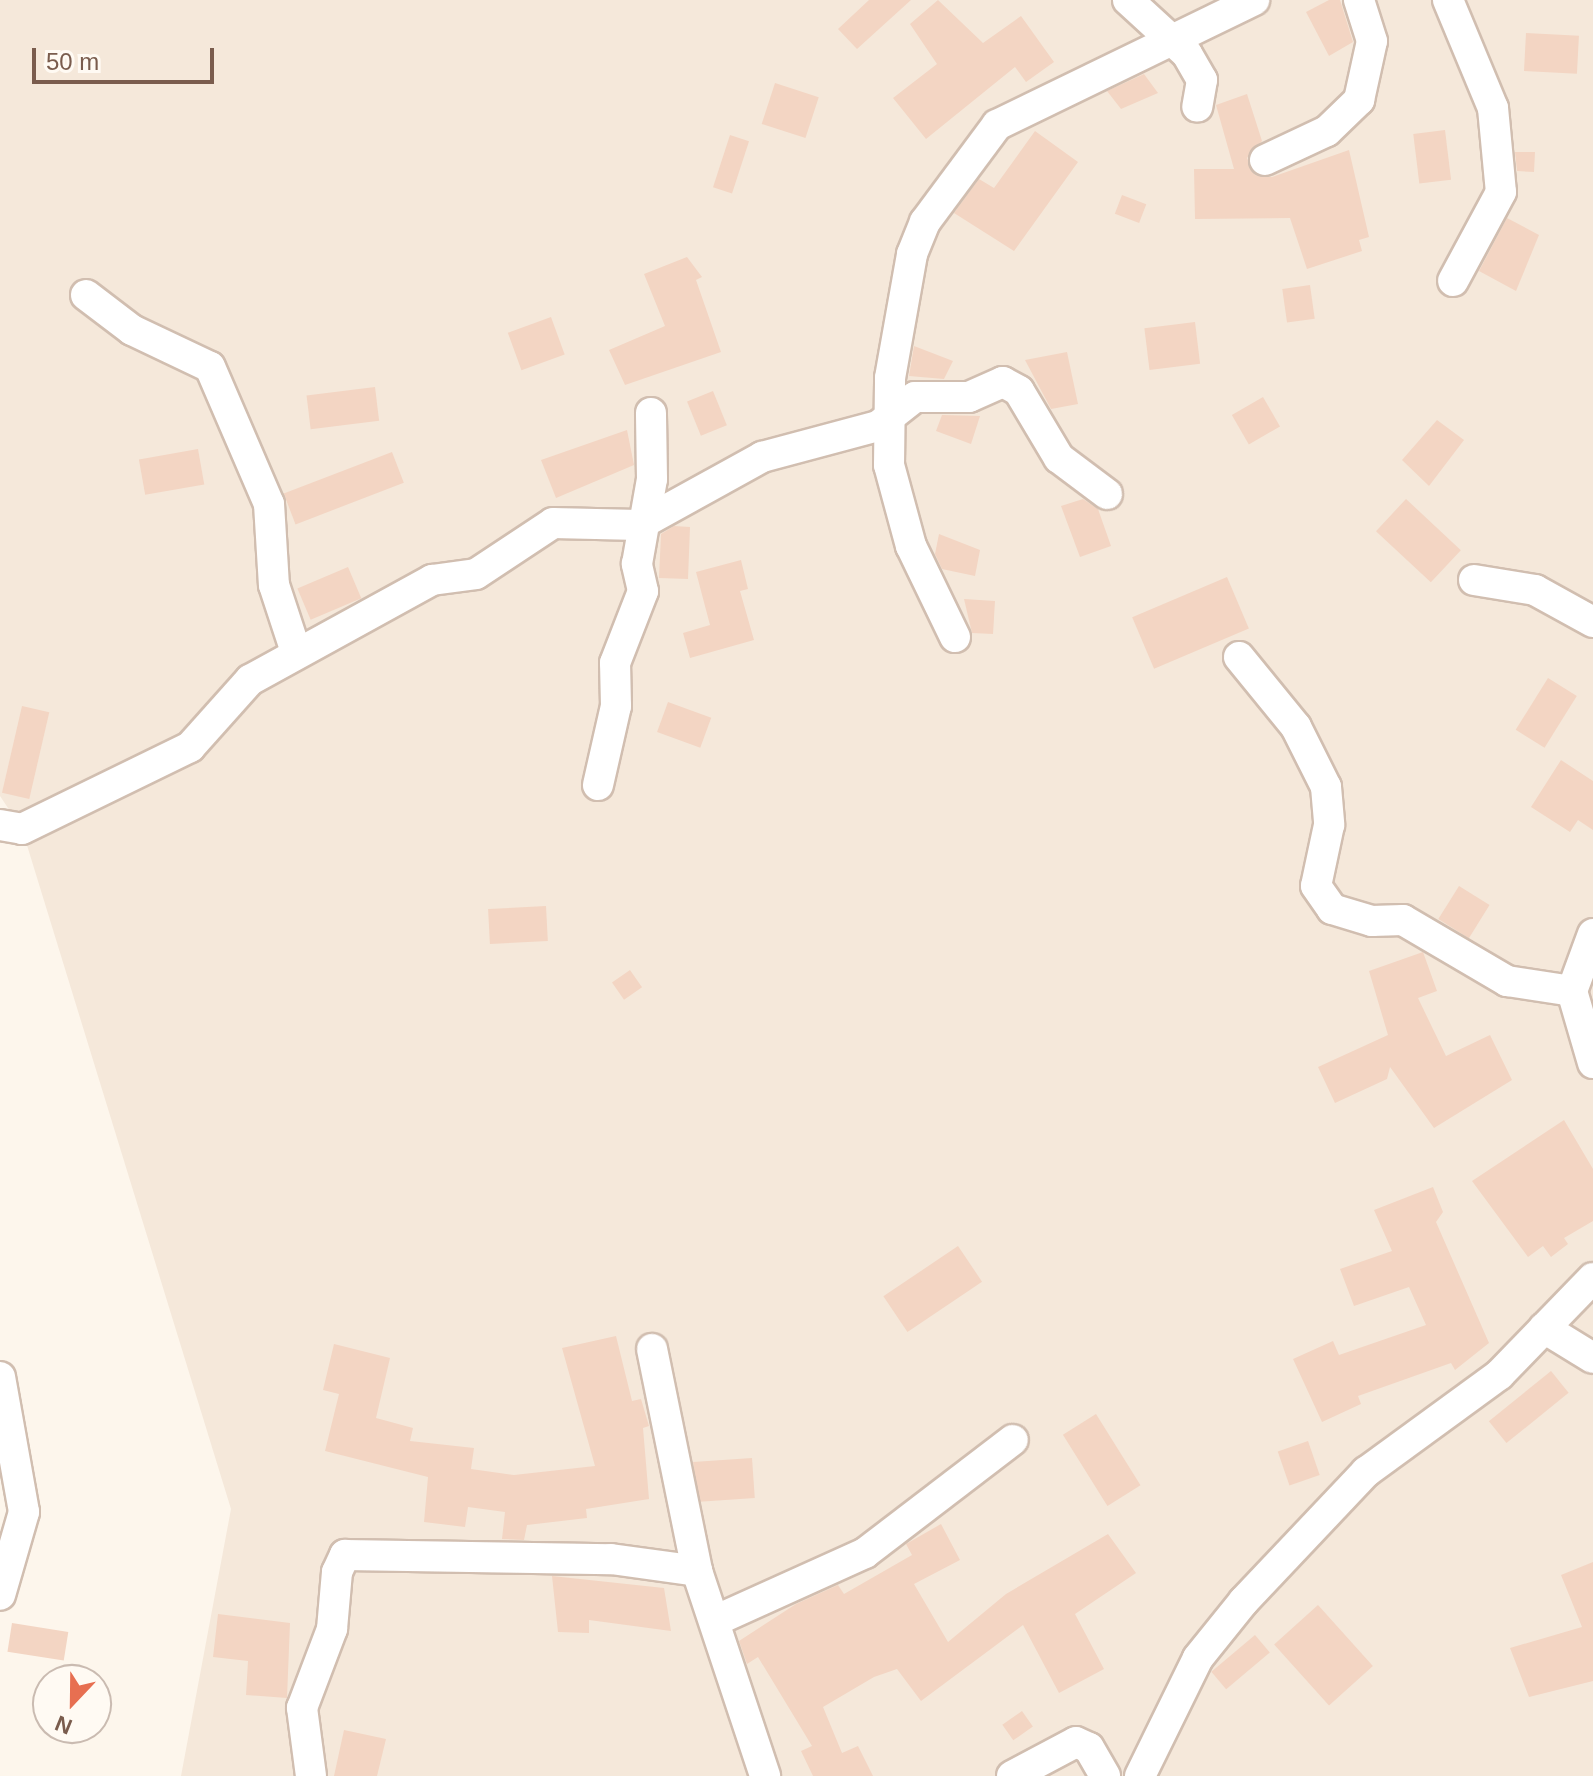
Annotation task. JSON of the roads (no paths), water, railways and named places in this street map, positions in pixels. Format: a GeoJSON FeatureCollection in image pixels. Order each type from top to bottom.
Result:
{"type":"FeatureCollection","features":[{"type":"Feature","properties":{"kind":"street"},"geometry":{"type":"LineString","coordinates":[[1128,0],[1175,38],[1202,80],[1197,107]]}},
{"type":"Feature","properties":{"kind":"street"},"geometry":{"type":"LineString","coordinates":[[955,637],[893,493],[890,378],[912,254],[925,222],[997,125],[1254,0]]}},
{"type":"Feature","properties":{"kind":"street"},"geometry":{"type":"LineString","coordinates":[[1265,160],[1327,131],[1359,100],[1372,41],[1359,0]]}},
{"type":"Feature","properties":{"kind":"street"},"geometry":{"type":"LineString","coordinates":[[1448,0],[1493,108],[1501,192],[1453,281]]}},
{"type":"Feature","properties":{"kind":"street"},"geometry":{"type":"LineString","coordinates":[[86,295],[132,330],[210,367],[269,504],[274,585],[296,652]]}},
{"type":"Feature","properties":{"kind":"street"},"geometry":{"type":"LineString","coordinates":[[0,825],[22,829],[190,747],[250,680],[432,580],[476,574],[553,523],[639,525],[762,457],[891,418],[915,397],[969,397],[1003,382],[1019,391],[1059,458],[1107,494]]}},
{"type":"Feature","properties":{"kind":"street"},"geometry":{"type":"LineString","coordinates":[[598,785],[616,706],[615,663],[643,591],[639,525],[652,479],[651,413]]}},
{"type":"Feature","properties":{"kind":"street"},"geometry":{"type":"LineString","coordinates":[[1474,580],[1535,590],[1593,622]]}},
{"type":"Feature","properties":{"kind":"street"},"geometry":{"type":"LineString","coordinates":[[1239,657],[1296,727],[1326,787],[1329,825],[1316,886],[1332,909],[1372,921],[1403,920],[1507,981],[1572,991]]}},
{"type":"Feature","properties":{"kind":"street"},"geometry":{"type":"LineString","coordinates":[[1593,934],[1572,991],[1593,1063]]}},
{"type":"Feature","properties":{"kind":"street"},"geometry":{"type":"LineString","coordinates":[[1140,1776],[1198,1658],[1244,1601],[1366,1472],[1499,1375],[1593,1278]]}},
{"type":"Feature","properties":{"kind":"street"},"geometry":{"type":"LineString","coordinates":[[1544,1328],[1593,1358]]}},
{"type":"Feature","properties":{"kind":"street"},"geometry":{"type":"LineString","coordinates":[[652,1349],[697,1571],[719,1619],[765,1776]]}},
{"type":"Feature","properties":{"kind":"street"},"geometry":{"type":"LineString","coordinates":[[0,1377],[24,1512],[0,1595]]}},
{"type":"Feature","properties":{"kind":"street"},"geometry":{"type":"LineString","coordinates":[[719,1619],[865,1553],[1013,1440]]}},
{"type":"Feature","properties":{"kind":"street"},"geometry":{"type":"LineString","coordinates":[[311,1776],[302,1708],[332,1629],[337,1572],[345,1555],[611,1559],[697,1571]]}},
{"type":"Feature","properties":{"kind":"street"},"geometry":{"type":"LineString","coordinates":[[1012,1776],[1076,1742],[1089,1748],[1105,1776]]}}]}
